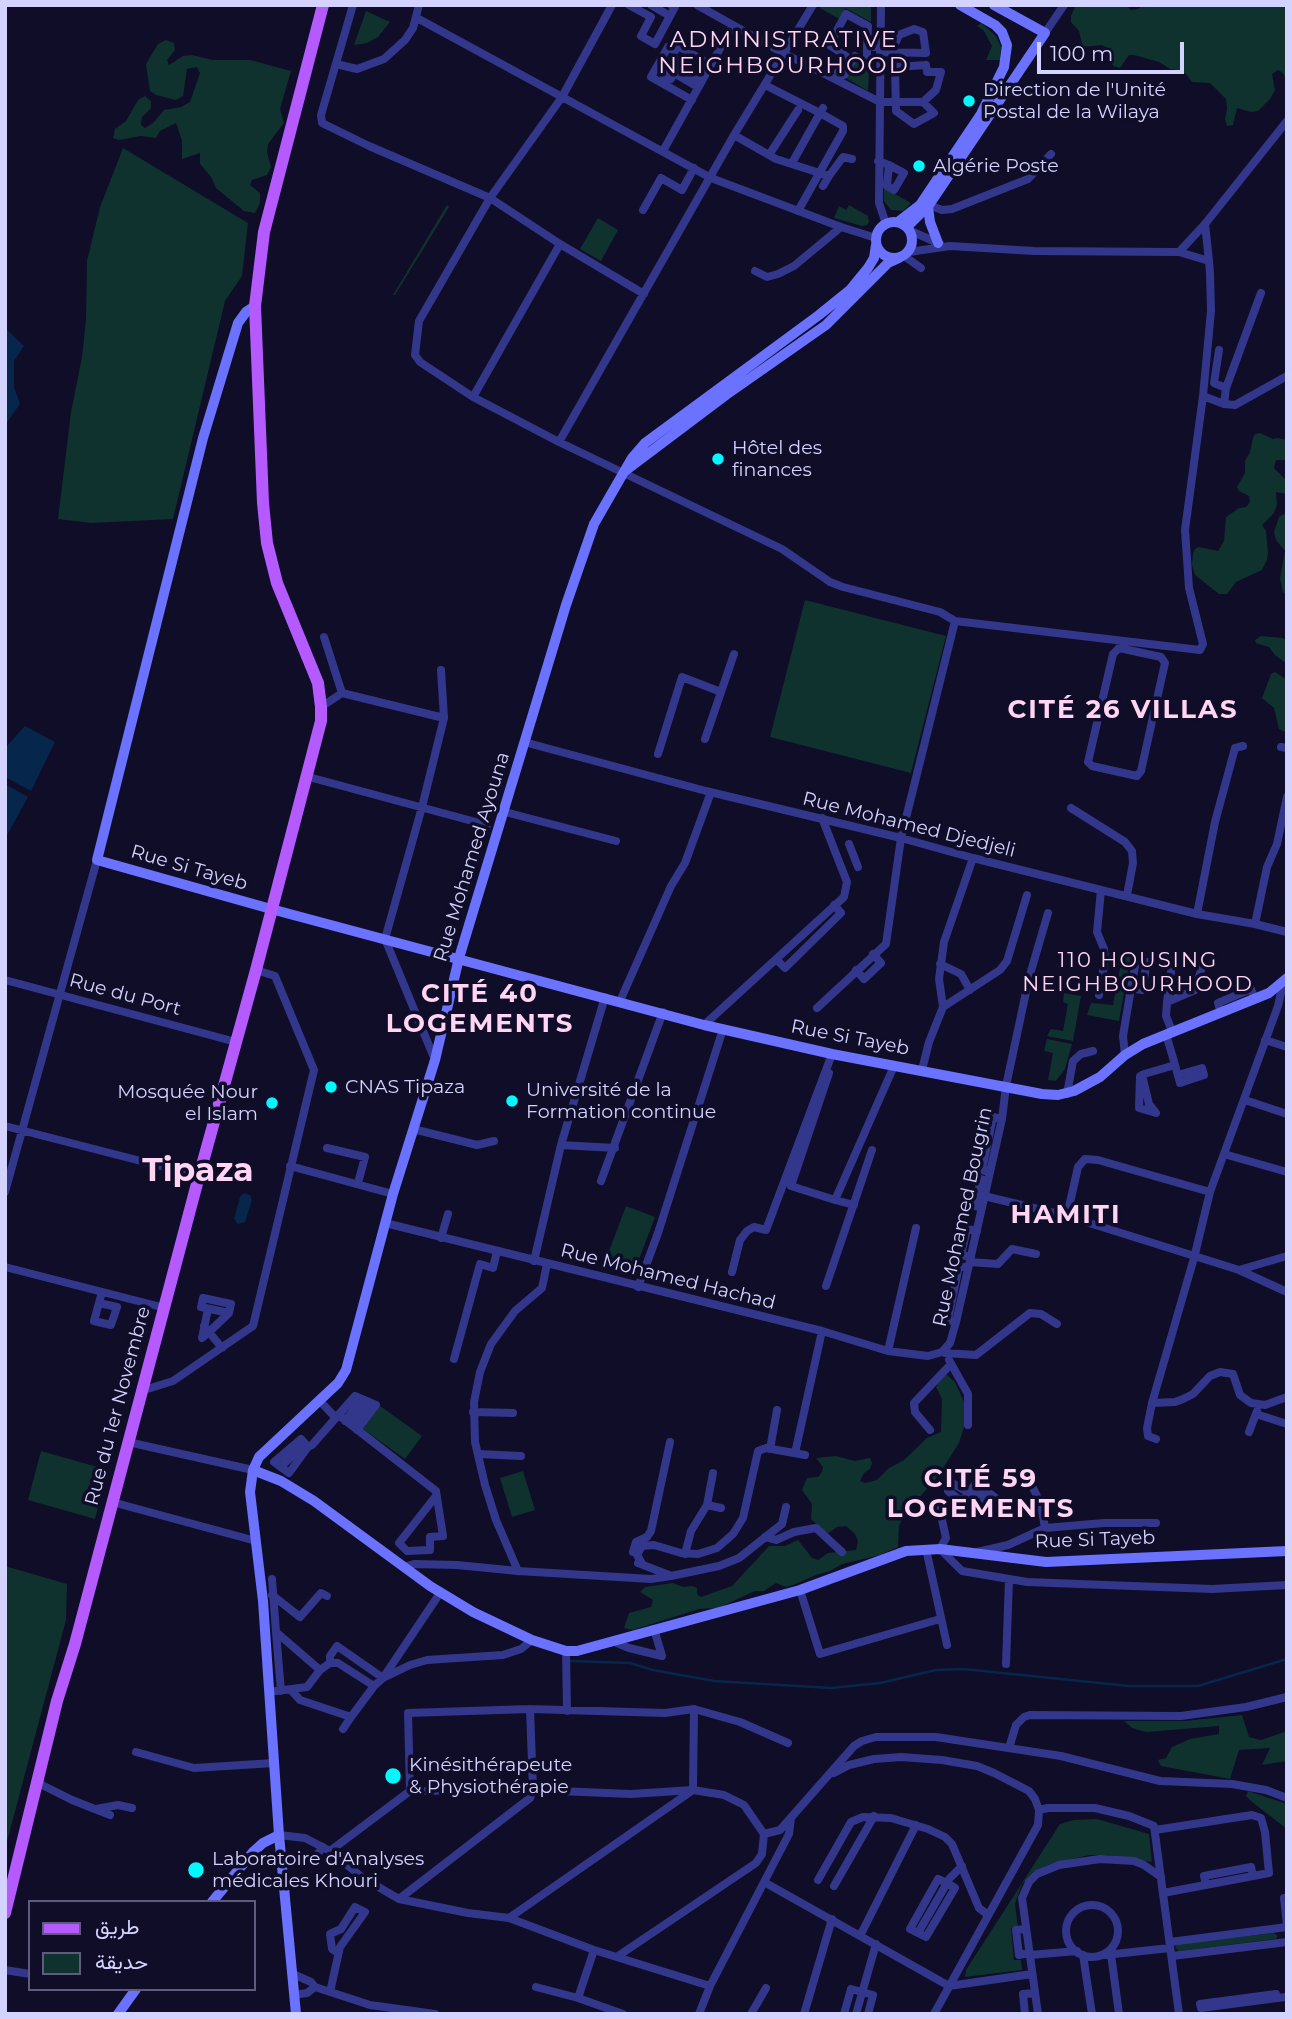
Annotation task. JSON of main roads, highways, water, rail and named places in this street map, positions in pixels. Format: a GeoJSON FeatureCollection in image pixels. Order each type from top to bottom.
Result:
{"type":"FeatureCollection","features":[{"type":"Feature","properties":{"kind":"main road"},"geometry":{"type":"LineString","coordinates":[[256,306],[264,232],[323,5]]}},
{"type":"Feature","properties":{"kind":"main road"},"geometry":{"type":"LineString","coordinates":[[905,227],[991,96],[1004,67],[1007,45],[1002,32],[995,25],[960,5]]}},
{"type":"Feature","properties":{"kind":"main road"},"geometry":{"type":"LineString","coordinates":[[905,227],[929,206],[1045,33],[994,5]]}},
{"type":"Feature","properties":{"kind":"main road"},"geometry":{"type":"LineString","coordinates":[[1002,32],[1026,22]]}},
{"type":"Feature","properties":{"kind":"main road"},"geometry":{"type":"LineString","coordinates":[[929,206],[932,229],[938,243]]}},
{"type":"Feature","properties":{"kind":"main road"},"geometry":{"type":"LineString","coordinates":[[904,255],[883,255],[876,242],[877,232],[886,224],[905,227]]}},
{"type":"Feature","properties":{"kind":"main road"},"geometry":{"type":"LineString","coordinates":[[623,473],[726,395],[826,325],[888,263],[904,255],[913,242],[905,227]]}},
{"type":"Feature","properties":{"kind":"main road","name":"Rue Mohamed Ayouna"},"geometry":{"type":"LineString","coordinates":[[253,1470],[259,1457],[338,1383],[346,1370],[393,1194],[435,1060],[459,958],[594,524],[632,458],[645,443],[850,290],[874,258],[876,242]]}},
{"type":"Feature","properties":{"kind":"main road","name":"Rue du 1er Novembre"},"geometry":{"type":"LineString","coordinates":[[5,1913],[36,1782],[318,733],[321,707],[318,683],[277,583],[267,544],[263,503],[256,306]]}},
{"type":"Feature","properties":{"kind":"main road","name":"Rue Si Tayeb"},"geometry":{"type":"LineString","coordinates":[[256,306],[246,312],[238,323],[203,438],[97,860],[704,1025],[832,1054],[1042,1094],[1067,1094],[1100,1076],[1125,1055],[1169,1033],[1255,999],[1285,981]]}},
{"type":"Feature","properties":{"kind":"main road"},"geometry":{"type":"LineString","coordinates":[[253,1470],[250,1492],[263,1601],[279,1835],[296,2014]]}},
{"type":"Feature","properties":{"kind":"main road","name":"Rue Si Tayeb"},"geometry":{"type":"LineString","coordinates":[[253,1470],[281,1481],[314,1500],[440,1593],[532,1640],[566,1652],[800,1590],[906,1551],[940,1549],[1046,1562],[1287,1551]]}},
{"type":"Feature","properties":{"kind":"main road"},"geometry":{"type":"LineString","coordinates":[[214,1900],[253,1852],[279,1835]]}},
{"type":"Feature","properties":{"kind":"main road"},"geometry":{"type":"LineString","coordinates":[[118,2014],[135,1991]]}},
{"type":"Feature","properties":{"kind":"water"},"geometry":{"type":"Polygon","coordinates":[[[5,328],[24,346],[14,361],[14,387],[20,404],[5,425],[5,328]]]}},
{"type":"Feature","properties":{"kind":"water"},"geometry":{"type":"Polygon","coordinates":[[[25,726],[55,742],[31,791],[5,777],[5,748],[25,726]]]}},
{"type":"Feature","properties":{"kind":"water"},"geometry":{"type":"Polygon","coordinates":[[[5,784],[28,797],[5,839],[5,784]]]}},
{"type":"Feature","properties":{"kind":"water"},"geometry":{"type":"Polygon","coordinates":[[[244,1193],[250,1195],[252,1200],[245,1222],[238,1224],[234,1219],[240,1197],[244,1193]]]}},
{"type":"Feature","properties":{"kind":"waterway"},"geometry":{"type":"LineString","coordinates":[[571,1661],[630,1663],[714,1681],[831,1688],[880,1683],[936,1670],[963,1669],[1129,1686],[1198,1686],[1287,1659]]}},
{"type":"Feature","properties":{"kind":"place","name":"Direction de l'Unité Postal de la Wilaya"},"geometry":{"type":"Point","coordinates":[969,101]}},
{"type":"Feature","properties":{"kind":"place","name":"Algérie Poste"},"geometry":{"type":"Point","coordinates":[919,166]}},
{"type":"Feature","properties":{"kind":"place","name":"Hôtel des finances"},"geometry":{"type":"Point","coordinates":[718,459]}},
{"type":"Feature","properties":{"kind":"place","name":"CNAS Tipaza"},"geometry":{"type":"Point","coordinates":[331,1087]}},
{"type":"Feature","properties":{"kind":"place","name":"Université de la Formation continue"},"geometry":{"type":"Point","coordinates":[512,1101]}},
{"type":"Feature","properties":{"kind":"place","name":"Mosquée Nour el Islam"},"geometry":{"type":"Point","coordinates":[272,1103]}},
{"type":"Feature","properties":{"kind":"place","name":"Kinésithérapeute & Physiothérapie"},"geometry":{"type":"Point","coordinates":[393,1776]}},
{"type":"Feature","properties":{"kind":"place","name":"Laboratoire d'Analyses médicales Khouri"},"geometry":{"type":"Point","coordinates":[196,1870]}},
{"type":"Feature","properties":{"kind":"district","name":"ADMINISTRATIVE NEIGHBOURHOOD"},"geometry":{"type":"Point","coordinates":[784,53]}},
{"type":"Feature","properties":{"kind":"district","name":"CITÉ 26 VILLAS"},"geometry":{"type":"Point","coordinates":[1123,710]}},
{"type":"Feature","properties":{"kind":"district","name":"110 HOUSING NEIGHBOURHOOD"},"geometry":{"type":"Point","coordinates":[1138,973]}},
{"type":"Feature","properties":{"kind":"district","name":"CITÉ 40 LOGEMENTS"},"geometry":{"type":"Point","coordinates":[480,1009]}},
{"type":"Feature","properties":{"kind":"district","name":"Tipaza"},"geometry":{"type":"Point","coordinates":[198,1171]}},
{"type":"Feature","properties":{"kind":"district","name":"HAMITI"},"geometry":{"type":"Point","coordinates":[1066,1215]}},
{"type":"Feature","properties":{"kind":"district","name":"CITÉ 59 LOGEMENTS"},"geometry":{"type":"Point","coordinates":[981,1494]}}]}
